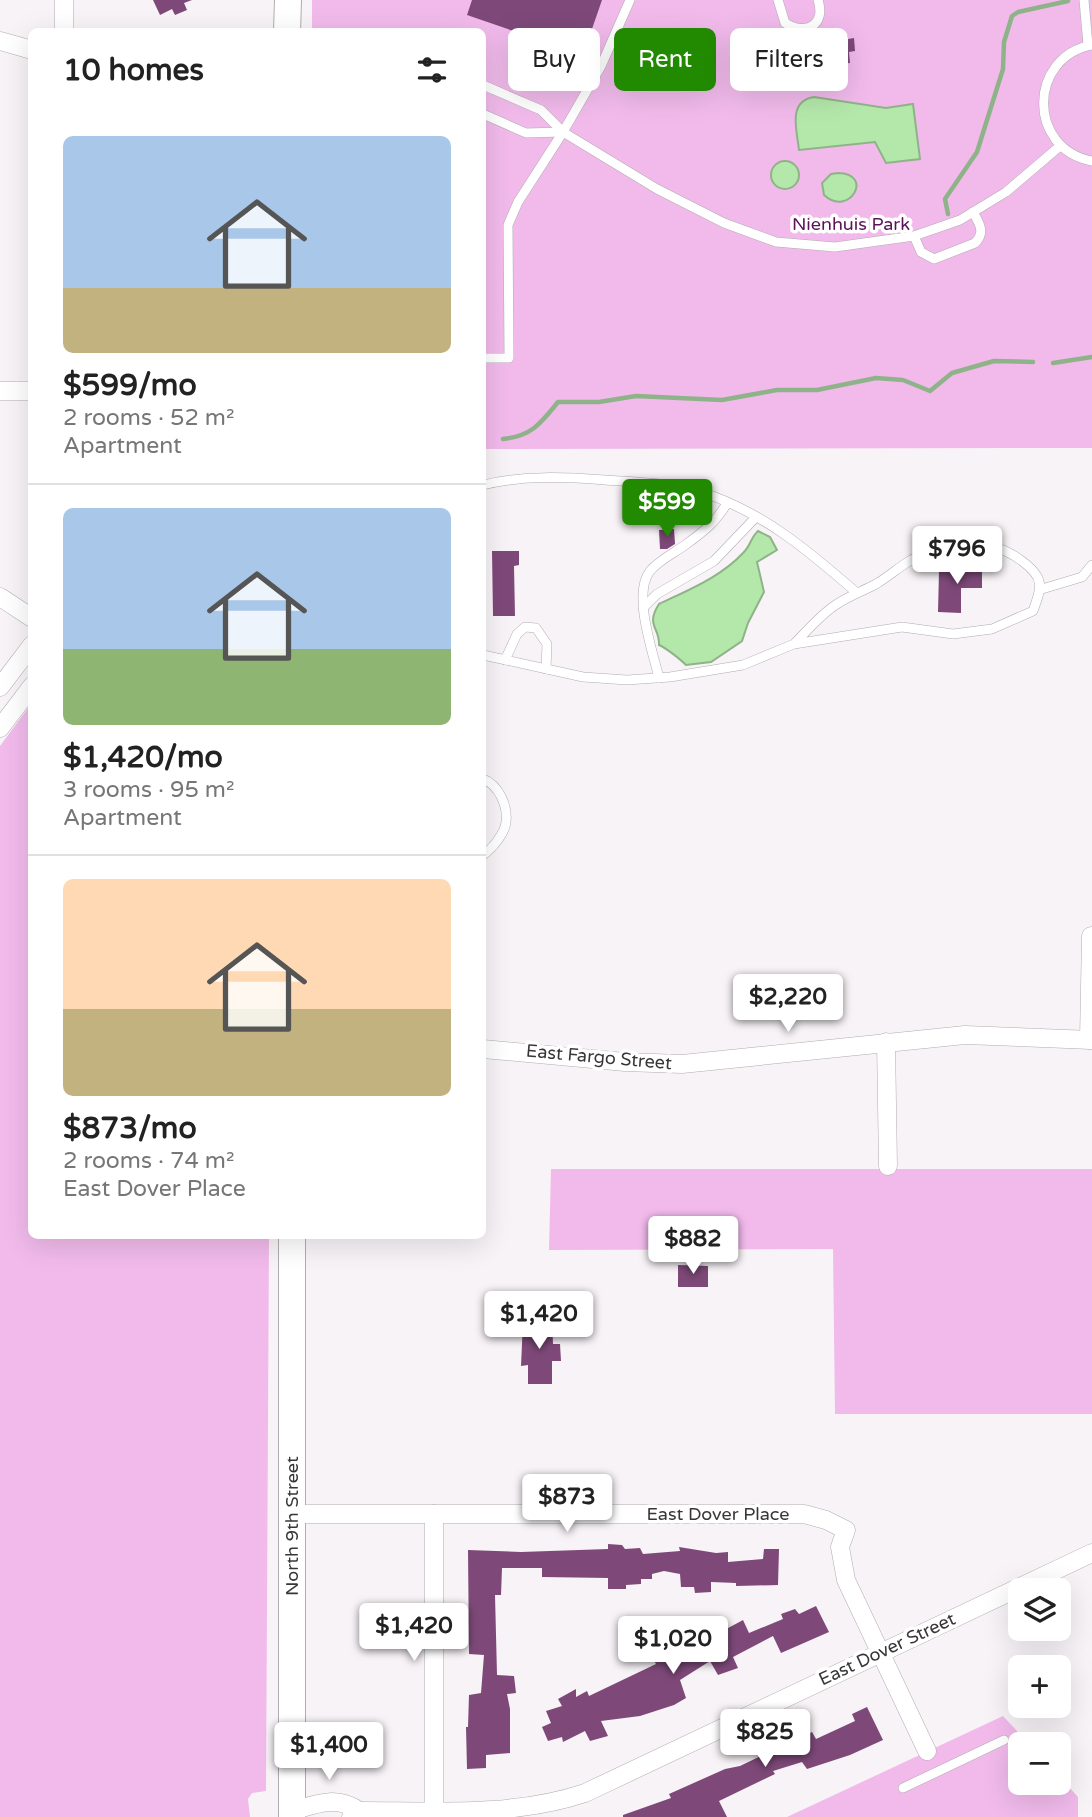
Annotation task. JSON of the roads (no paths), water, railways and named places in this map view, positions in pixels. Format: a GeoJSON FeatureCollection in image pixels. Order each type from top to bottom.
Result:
{"type":"FeatureCollection","features":[{"type":"Feature","properties":{"kind":"main road"},"geometry":{"type":"LineString","coordinates":[[287,28],[288,0]]}},
{"type":"Feature","properties":{"kind":"main road","name":"North 9th Street"},"geometry":{"type":"LineString","coordinates":[[292,1239],[292,1514],[299,1815]]}},
{"type":"Feature","properties":{"kind":"street"},"geometry":{"type":"LineString","coordinates":[[64,0],[64,28]]}},
{"type":"Feature","properties":{"kind":"street"},"geometry":{"type":"LineString","coordinates":[[0,41],[28,49]]}},
{"type":"Feature","properties":{"kind":"street"},"geometry":{"type":"LineString","coordinates":[[0,391],[28,391]]}},
{"type":"Feature","properties":{"kind":"street"},"geometry":{"type":"LineString","coordinates":[[0,597],[28,615]]}},
{"type":"Feature","properties":{"kind":"street"},"geometry":{"type":"LineString","coordinates":[[0,687],[28,650]]}},
{"type":"Feature","properties":{"kind":"street"},"geometry":{"type":"LineString","coordinates":[[0,728],[28,691]]}},
{"type":"Feature","properties":{"kind":"street"},"geometry":{"type":"LineString","coordinates":[[1091,936],[1091,1040]]}},
{"type":"Feature","properties":{"kind":"street","name":"East Fargo Street"},"geometry":{"type":"LineString","coordinates":[[486,1049],[665,1064],[712,1062],[975,1034],[1091,1040]]}},
{"type":"Feature","properties":{"kind":"street"},"geometry":{"type":"LineString","coordinates":[[886,1042],[888,1166]]}},
{"type":"Feature","properties":{"kind":"street","name":"East Dover Place"},"geometry":{"type":"LineString","coordinates":[[292,1514],[804,1514],[846,1530],[840,1547],[846,1580],[881,1652]]}},
{"type":"Feature","properties":{"kind":"street"},"geometry":{"type":"LineString","coordinates":[[434,1514],[434,1811]]}},
{"type":"Feature","properties":{"kind":"street","name":"East Dover Street"},"geometry":{"type":"LineString","coordinates":[[299,1815],[331,1801],[347,1803],[355,1814],[518,1810],[558,1803],[585,1793],[1092,1553]]}},
{"type":"Feature","properties":{"kind":"street"},"geometry":{"type":"LineString","coordinates":[[881,1652],[927,1751]]}},
{"type":"Feature","properties":{"kind":"lane"},"geometry":{"type":"LineString","coordinates":[[486,358],[509,358],[508,225],[518,202],[601,66],[630,0]]}},
{"type":"Feature","properties":{"kind":"lane"},"geometry":{"type":"LineString","coordinates":[[778,0],[785,23],[805,29],[814,26],[819,19],[821,10],[818,0]]}},
{"type":"Feature","properties":{"kind":"lane"},"geometry":{"type":"LineString","coordinates":[[1084,0],[1090,45],[1065,56],[1049,75],[1042,99],[1046,125],[1060,146],[1080,159],[1092,161]]}},
{"type":"Feature","properties":{"kind":"lane"},"geometry":{"type":"LineString","coordinates":[[486,86],[541,110],[563,132],[657,189],[724,223],[776,242],[835,247],[914,236],[960,220],[1006,192],[1060,146]]}},
{"type":"Feature","properties":{"kind":"lane"},"geometry":{"type":"LineString","coordinates":[[486,115],[526,133],[563,132]]}},
{"type":"Feature","properties":{"kind":"lane"},"geometry":{"type":"LineString","coordinates":[[914,236],[921,253],[934,259],[975,243],[980,238],[982,228],[973,212]]}},
{"type":"Feature","properties":{"kind":"lane"},"geometry":{"type":"LineString","coordinates":[[486,484],[504,480],[592,479],[688,490],[727,503],[787,534],[857,593]]}},
{"type":"Feature","properties":{"kind":"lane"},"geometry":{"type":"LineString","coordinates":[[659,678],[643,608],[643,586],[649,572],[699,536],[719,518],[727,503]]}},
{"type":"Feature","properties":{"kind":"lane"},"geometry":{"type":"LineString","coordinates":[[643,608],[657,594],[714,561],[756,517]]}},
{"type":"Feature","properties":{"kind":"lane"},"geometry":{"type":"LineString","coordinates":[[486,656],[583,677],[627,680],[659,678],[743,665],[794,645],[902,627],[953,634],[992,629],[1033,611],[1042,589],[1038,575],[1022,560],[989,544],[967,542],[934,549],[826,611],[794,645]]}},
{"type":"Feature","properties":{"kind":"lane"},"geometry":{"type":"LineString","coordinates":[[1042,589],[1082,577],[1092,565]]}},
{"type":"Feature","properties":{"kind":"lane"},"geometry":{"type":"LineString","coordinates":[[505,660],[517,634],[525,627],[536,628],[547,644],[546,669]]}},
{"type":"Feature","properties":{"kind":"lane"},"geometry":{"type":"LineString","coordinates":[[486,780],[490,781],[503,799],[506,824],[491,850],[486,853]]}},
{"type":"Feature","properties":{"kind":"lane"},"geometry":{"type":"LineString","coordinates":[[903,1788],[1004,1740]]}},
{"type":"Feature","properties":{"kind":"lane"},"geometry":{"type":"LineString","coordinates":[[927,1751],[937,1772]]}},
{"type":"Feature","properties":{"kind":"waterway"},"geometry":{"type":"LineString","coordinates":[[948,214],[945,199],[977,152],[1003,69],[1004,42],[1012,16],[1018,12],[1068,1]]}},
{"type":"Feature","properties":{"kind":"waterway"},"geometry":{"type":"LineString","coordinates":[[1053,363],[1092,357]]}},
{"type":"Feature","properties":{"kind":"waterway"},"geometry":{"type":"LineString","coordinates":[[503,439],[529,432],[558,402],[599,402],[636,396],[722,400],[777,390],[817,390],[876,378],[903,380],[930,391],[952,373],[994,361],[1033,362]]}},
{"type":"Feature","properties":{"kind":"park label","name":"Nienhuis Park"},"geometry":{"type":"Point","coordinates":[851,224]}}]}
